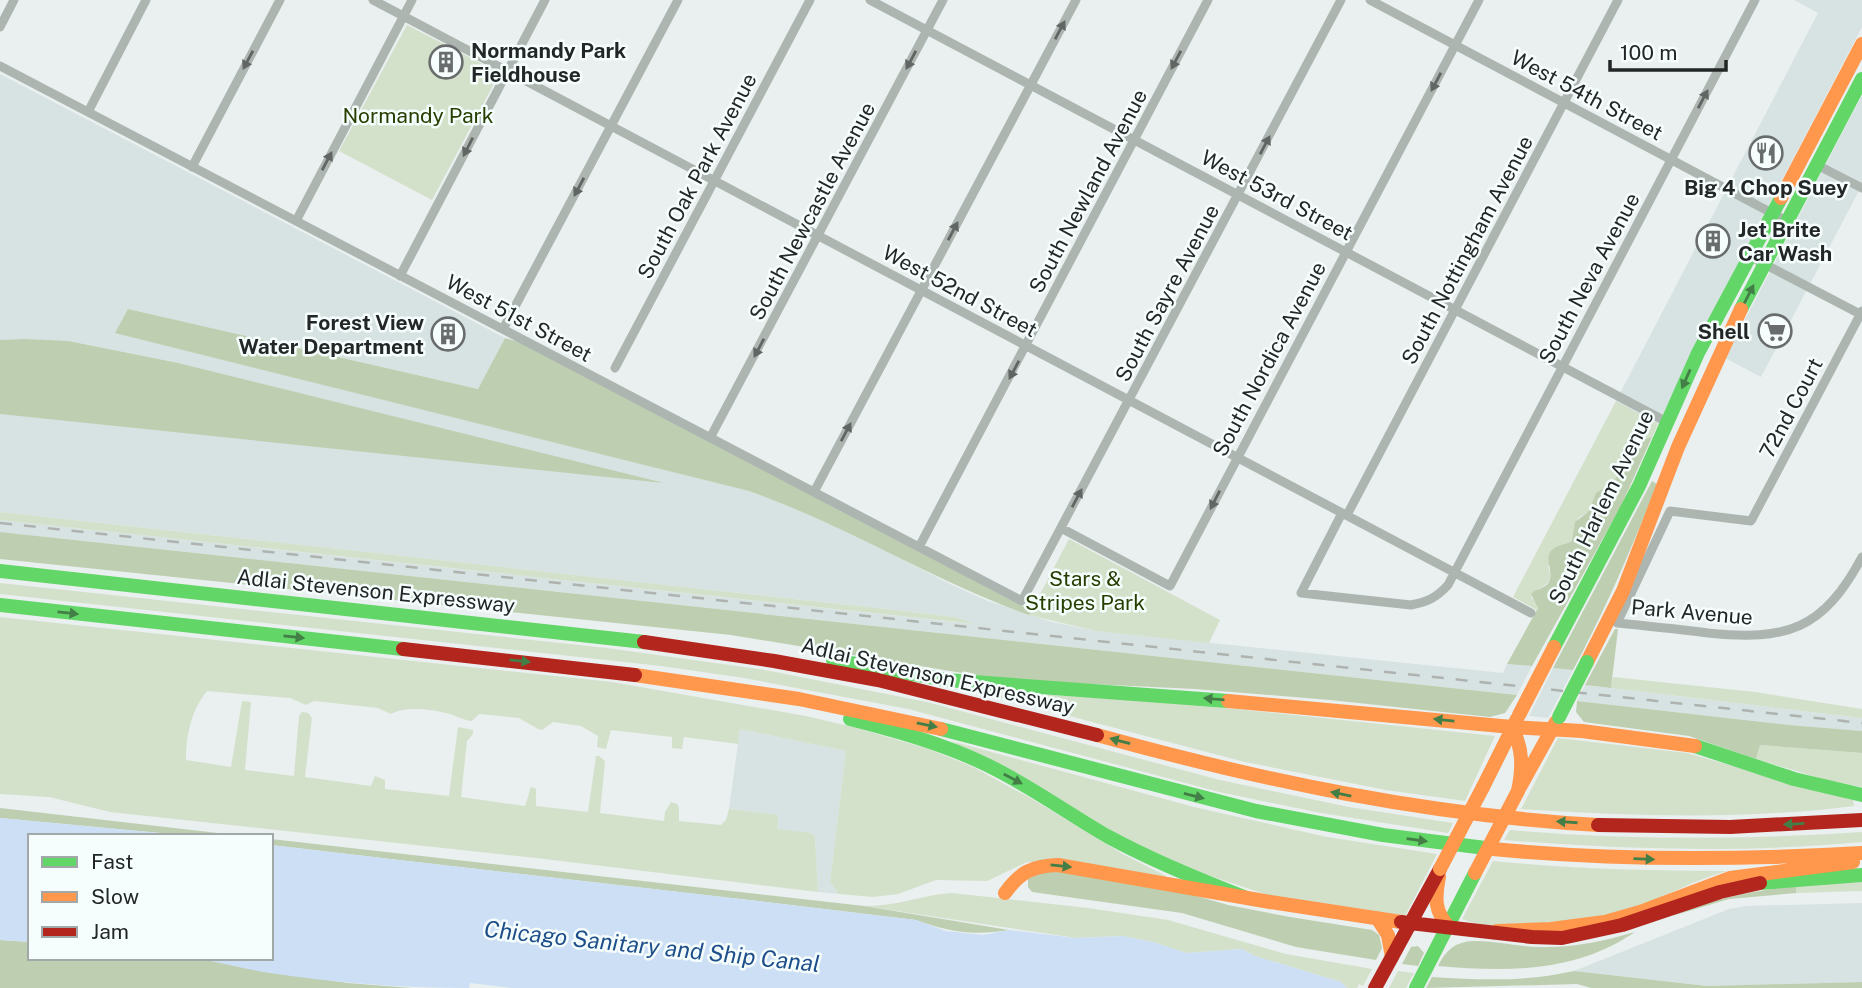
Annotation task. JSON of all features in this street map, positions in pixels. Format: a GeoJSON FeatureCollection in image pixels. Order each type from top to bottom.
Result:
{"type":"FeatureCollection","features":[{"type":"Feature","properties":{"kind":"main road","name":"South Harlem Avenue"},"geometry":{"type":"LineString","coordinates":[[1416,988],[1518,791],[1561,718],[1623,591],[1757,261],[1773,214],[1862,44]]}},
{"type":"Feature","properties":{"kind":"main road","name":"South Harlem Avenue"},"geometry":{"type":"LineString","coordinates":[[1375,988],[1617,529],[1698,353],[1757,261],[1787,221],[1862,79]]}},
{"type":"Feature","properties":{"kind":"main road","name":"Adlai Stevenson Expressway"},"geometry":{"type":"LineString","coordinates":[[0,571],[664,644],[820,668],[982,704],[1223,769],[1367,798],[1527,819],[1627,825],[1730,827],[1862,820]]}},
{"type":"Feature","properties":{"kind":"main road"},"geometry":{"type":"LineString","coordinates":[[0,605],[716,685],[947,729],[1236,806],[1384,835],[1516,852],[1604,858],[1729,860],[1862,853]]}},
{"type":"Feature","properties":{"kind":"main road"},"geometry":{"type":"LineString","coordinates":[[664,644],[751,646],[947,680],[1008,686],[1516,721],[1561,718],[1582,731],[1695,746],[1794,779],[1862,794]]}},
{"type":"Feature","properties":{"kind":"main road"},"geometry":{"type":"LineString","coordinates":[[716,685],[888,728],[953,750],[1018,781],[1106,835],[1163,865],[1244,898]]}},
{"type":"Feature","properties":{"kind":"main road"},"geometry":{"type":"LineString","coordinates":[[1561,718],[1582,731]]}},
{"type":"Feature","properties":{"kind":"main road"},"geometry":{"type":"LineString","coordinates":[[1516,721],[1522,752],[1518,791]]}},
{"type":"Feature","properties":{"kind":"main road"},"geometry":{"type":"LineString","coordinates":[[1005,893],[1017,875],[1028,868],[1042,865],[1072,867],[1244,898],[1409,923],[1497,931],[1550,930],[1595,925],[1641,912],[1698,887],[1734,877],[1862,860]]}},
{"type":"Feature","properties":{"kind":"main road"},"geometry":{"type":"LineString","coordinates":[[1440,869],[1435,904],[1438,916],[1448,928]]}},
{"type":"Feature","properties":{"kind":"main road"},"geometry":{"type":"LineString","coordinates":[[1497,931],[1525,938],[1562,938],[1631,923],[1722,891],[1862,875]]}},
{"type":"Feature","properties":{"kind":"main road"},"geometry":{"type":"LineString","coordinates":[[1377,918],[1388,935],[1392,957]]}},
{"type":"Feature","properties":{"kind":"street"},"geometry":{"type":"LineString","coordinates":[[0,27],[14,0]]}},
{"type":"Feature","properties":{"kind":"street"},"geometry":{"type":"LineString","coordinates":[[88,112],[146,0]]}},
{"type":"Feature","properties":{"kind":"street"},"geometry":{"type":"LineString","coordinates":[[192,167],[280,0]]}},
{"type":"Feature","properties":{"kind":"street","name":"West 52nd Street"},"geometry":{"type":"LineString","coordinates":[[373,0],[1531,613]]}},
{"type":"Feature","properties":{"kind":"street"},"geometry":{"type":"LineString","coordinates":[[296,221],[412,0]]}},
{"type":"Feature","properties":{"kind":"street"},"geometry":{"type":"LineString","coordinates":[[400,276],[545,0]]}},
{"type":"Feature","properties":{"kind":"street"},"geometry":{"type":"LineString","coordinates":[[503,329],[678,0]]}},
{"type":"Feature","properties":{"kind":"street","name":"South Oak Park Avenue"},"geometry":{"type":"LineString","coordinates":[[615,369],[810,0]]}},
{"type":"Feature","properties":{"kind":"street","name":"West 53rd Street"},"geometry":{"type":"LineString","coordinates":[[870,0],[1667,422]]}},
{"type":"Feature","properties":{"kind":"street","name":"South Newcastle Avenue"},"geometry":{"type":"LineString","coordinates":[[710,438],[943,0]]}},
{"type":"Feature","properties":{"kind":"street"},"geometry":{"type":"LineString","coordinates":[[814,492],[1076,0]]}},
{"type":"Feature","properties":{"kind":"street","name":"South Newland Avenue"},"geometry":{"type":"LineString","coordinates":[[919,547],[1208,0]]}},
{"type":"Feature","properties":{"kind":"street","name":"South Sayre Avenue"},"geometry":{"type":"LineString","coordinates":[[1022,601],[1341,0]]}},
{"type":"Feature","properties":{"kind":"street","name":"West 54th Street"},"geometry":{"type":"LineString","coordinates":[[1370,0],[1787,221]]}},
{"type":"Feature","properties":{"kind":"street","name":"South Nordica Avenue"},"geometry":{"type":"LineString","coordinates":[[1061,528],[1170,586],[1479,0]]}},
{"type":"Feature","properties":{"kind":"street","name":"South Nottingham Avenue"},"geometry":{"type":"LineString","coordinates":[[1301,593],[1618,0]]}},
{"type":"Feature","properties":{"kind":"street","name":"South Neva Avenue"},"geometry":{"type":"LineString","coordinates":[[1301,593],[1411,605],[1427,602],[1440,594],[1454,573],[1755,0]]}},
{"type":"Feature","properties":{"kind":"street","name":"West 51st Street"},"geometry":{"type":"LineString","coordinates":[[0,66],[1022,601]]}},
{"type":"Feature","properties":{"kind":"street"},"geometry":{"type":"LineString","coordinates":[[1817,165],[1862,188]]}},
{"type":"Feature","properties":{"kind":"street"},"geometry":{"type":"LineString","coordinates":[[1757,261],[1861,313]]}},
{"type":"Feature","properties":{"kind":"street","name":"72nd Court"},"geometry":{"type":"LineString","coordinates":[[1617,623],[1670,511],[1751,521],[1861,313]]}},
{"type":"Feature","properties":{"kind":"street","name":"Park Avenue"},"geometry":{"type":"LineString","coordinates":[[1617,623],[1748,637],[1776,634],[1815,617],[1834,601],[1862,557]]}},
{"type":"Feature","properties":{"kind":"shaded area"},"geometry":{"type":"Polygon","coordinates":[[[1794,0],[1862,0],[1862,27],[1717,304],[1658,424],[1616,401],[1818,13],[1794,0]]]}},
{"type":"Feature","properties":{"kind":"shaded area"},"geometry":{"type":"Polygon","coordinates":[[[0,74],[505,338],[478,389],[128,309],[749,491],[858,537],[988,601],[1052,622],[1096,631],[1503,673],[1507,664],[1532,666],[1517,695],[0,532],[0,520],[973,624],[954,617],[904,611],[0,512],[0,74]]]}},
{"type":"Feature","properties":{"kind":"shaded area"},"geometry":{"type":"Polygon","coordinates":[[[1862,95],[1862,185],[1761,377],[1725,358],[1862,95]]]}},
{"type":"Feature","properties":{"kind":"shaded area"},"geometry":{"type":"Polygon","coordinates":[[[1553,668],[1573,670],[1548,718],[1529,716],[1553,668]]]}},
{"type":"Feature","properties":{"kind":"shaded area"},"geometry":{"type":"Polygon","coordinates":[[[1585,685],[1862,718],[1862,731],[1577,701],[1585,685]]]}},
{"type":"Feature","properties":{"kind":"shaded area"},"geometry":{"type":"Polygon","coordinates":[[[740,729],[846,751],[830,882],[839,894],[818,892],[815,837],[777,829],[777,815],[729,809],[740,729]]]}},
{"type":"Feature","properties":{"kind":"shaded area"},"geometry":{"type":"Polygon","coordinates":[[[1862,903],[1862,982],[1707,986],[1574,971],[1729,909],[1746,906],[1862,903]]]}},
{"type":"Feature","properties":{"kind":"green space","name":"Normandy Park"},"geometry":{"type":"Polygon","coordinates":[[[407,25],[494,70],[498,76],[432,200],[339,151],[407,25]]]}},
{"type":"Feature","properties":{"kind":"green space"},"geometry":{"type":"Polygon","coordinates":[[[128,309],[478,389],[505,338],[519,342],[1032,611],[1029,615],[993,601],[820,520],[749,491],[115,333],[128,309]]]}},
{"type":"Feature","properties":{"kind":"green space"},"geometry":{"type":"Polygon","coordinates":[[[0,340],[68,341],[178,363],[664,483],[0,414],[0,340]]]}},
{"type":"Feature","properties":{"kind":"green space"},"geometry":{"type":"Polygon","coordinates":[[[1616,401],[1658,424],[1652,437],[1638,444],[1613,482],[1596,493],[1588,512],[1578,518],[1572,541],[1562,545],[1548,567],[1548,583],[1531,597],[1537,604],[1537,610],[1513,597],[1616,401]]]}},
{"type":"Feature","properties":{"kind":"green space"},"geometry":{"type":"Polygon","coordinates":[[[1652,437],[1621,506],[1532,666],[1507,664],[1538,608],[1531,594],[1549,582],[1549,554],[1556,547],[1572,541],[1575,522],[1588,512],[1596,493],[1613,482],[1642,440],[1652,437]]]}},
{"type":"Feature","properties":{"kind":"green space"},"geometry":{"type":"Polygon","coordinates":[[[1652,481],[1657,484],[1638,532],[1573,670],[1553,668],[1652,481]]]}},
{"type":"Feature","properties":{"kind":"green space"},"geometry":{"type":"Polygon","coordinates":[[[0,512],[904,611],[954,617],[976,624],[0,520],[0,512]]]}},
{"type":"Feature","properties":{"kind":"green space"},"geometry":{"type":"Polygon","coordinates":[[[0,532],[1517,695],[1505,713],[1490,717],[1195,689],[1005,680],[731,635],[0,559],[0,532]]]}},
{"type":"Feature","properties":{"kind":"green space","name":"Stars & Stripes Park"},"geometry":{"type":"Polygon","coordinates":[[[1069,539],[1220,620],[1209,643],[1096,631],[1029,615],[1069,539]]]}},
{"type":"Feature","properties":{"kind":"green space"},"geometry":{"type":"Polygon","coordinates":[[[0,583],[607,648],[765,670],[927,702],[1220,780],[1349,807],[1453,823],[1448,833],[1321,813],[1219,792],[908,709],[744,678],[661,666],[0,594],[0,583]]]}},
{"type":"Feature","properties":{"kind":"green space"},"geometry":{"type":"Polygon","coordinates":[[[0,617],[612,682],[806,716],[929,749],[973,767],[1121,853],[1166,876],[1164,880],[1027,862],[987,881],[936,880],[898,894],[873,897],[839,894],[830,882],[846,751],[740,729],[738,744],[684,737],[682,749],[672,748],[672,737],[611,730],[606,749],[597,747],[598,736],[581,726],[553,722],[542,730],[519,718],[479,714],[472,721],[418,709],[391,714],[378,708],[314,701],[306,705],[290,698],[207,691],[191,724],[186,760],[231,767],[242,701],[251,702],[245,770],[294,776],[299,716],[302,712],[308,713],[312,718],[305,777],[371,786],[375,776],[385,780],[385,789],[449,796],[458,727],[473,730],[467,741],[461,797],[525,806],[531,787],[536,789],[536,806],[588,812],[596,756],[599,756],[605,761],[600,813],[664,821],[665,812],[671,802],[677,804],[679,821],[721,825],[726,820],[729,809],[778,815],[777,829],[811,833],[815,837],[818,892],[536,858],[110,812],[49,797],[0,794],[0,617]]]}},
{"type":"Feature","properties":{"kind":"green space"},"geometry":{"type":"Polygon","coordinates":[[[1615,629],[1618,629],[1611,688],[1585,685],[1615,629]]]}},
{"type":"Feature","properties":{"kind":"green space"},"geometry":{"type":"Polygon","coordinates":[[[1613,677],[1755,692],[1862,709],[1862,718],[1611,688],[1613,677]]]}},
{"type":"Feature","properties":{"kind":"green space"},"geometry":{"type":"Polygon","coordinates":[[[970,690],[1179,703],[1495,736],[1465,801],[1386,790],[1245,762],[970,690]]]}},
{"type":"Feature","properties":{"kind":"green space"},"geometry":{"type":"Polygon","coordinates":[[[1577,701],[1862,731],[1862,753],[1760,745],[1756,759],[1689,736],[1584,722],[1576,712],[1577,701]]]}},
{"type":"Feature","properties":{"kind":"green space"},"geometry":{"type":"Polygon","coordinates":[[[1558,738],[1687,753],[1853,800],[1854,806],[1730,815],[1521,809],[1558,738]]]}},
{"type":"Feature","properties":{"kind":"green space"},"geometry":{"type":"Polygon","coordinates":[[[951,741],[1194,807],[1327,837],[1437,854],[1405,916],[1268,895],[1168,862],[951,741]]]}},
{"type":"Feature","properties":{"kind":"green space"},"geometry":{"type":"Polygon","coordinates":[[[1760,745],[1862,753],[1862,787],[1826,780],[1756,759],[1760,745]]]}},
{"type":"Feature","properties":{"kind":"green space"},"geometry":{"type":"Polygon","coordinates":[[[0,808],[227,834],[171,834],[0,818],[0,808]]]}},
{"type":"Feature","properties":{"kind":"green space"},"geometry":{"type":"Polygon","coordinates":[[[1510,830],[1686,838],[1862,832],[1862,842],[1773,848],[1638,848],[1504,840],[1510,830]]]}},
{"type":"Feature","properties":{"kind":"green space"},"geometry":{"type":"Polygon","coordinates":[[[273,839],[864,906],[1009,930],[962,932],[916,920],[273,845],[273,839]]]}},
{"type":"Feature","properties":{"kind":"green space"},"geometry":{"type":"Polygon","coordinates":[[[1493,861],[1610,869],[1727,871],[1632,908],[1595,918],[1505,926],[1479,924],[1462,919],[1493,861]]]}},
{"type":"Feature","properties":{"kind":"green space"},"geometry":{"type":"Polygon","coordinates":[[[1059,869],[1193,895],[1228,905],[1372,930],[1379,935],[1382,948],[1376,960],[1296,947],[1182,913],[1032,892],[1028,887],[1028,879],[1043,871],[1059,869]]]}},
{"type":"Feature","properties":{"kind":"green space"},"geometry":{"type":"Polygon","coordinates":[[[1862,881],[1862,891],[1796,893],[1796,886],[1862,881]]]}},
{"type":"Feature","properties":{"kind":"green space"},"geometry":{"type":"Polygon","coordinates":[[[1796,886],[1796,893],[1729,899],[1672,916],[1733,896],[1796,886]]]}},
{"type":"Feature","properties":{"kind":"green space"},"geometry":{"type":"Polygon","coordinates":[[[952,893],[1168,920],[1286,954],[1372,969],[1363,986],[1359,984],[1357,988],[1347,988],[1341,982],[1255,956],[1242,949],[1186,953],[1123,936],[1076,938],[864,906],[886,905],[952,893]]]}},
{"type":"Feature","properties":{"kind":"green space"},"geometry":{"type":"Polygon","coordinates":[[[1635,932],[1589,955],[1540,967],[1489,969],[1438,966],[1448,951],[1465,942],[1564,946],[1635,932]]]}},
{"type":"Feature","properties":{"kind":"green space"},"geometry":{"type":"Polygon","coordinates":[[[0,940],[28,942],[28,960],[208,960],[267,972],[412,988],[0,988],[0,940]]]}},
{"type":"Feature","properties":{"kind":"green space"},"geometry":{"type":"Polygon","coordinates":[[[1418,946],[1424,953],[1418,966],[1402,964],[1411,947],[1418,946]]]}},
{"type":"Feature","properties":{"kind":"green space"},"geometry":{"type":"Polygon","coordinates":[[[1398,971],[1414,973],[1406,988],[1389,988],[1398,971]]]}},
{"type":"Feature","properties":{"kind":"green space"},"geometry":{"type":"Polygon","coordinates":[[[1574,971],[1707,986],[1862,982],[1862,988],[1591,988],[1577,984],[1426,988],[1432,977],[1503,979],[1574,971]]]}},
{"type":"Feature","properties":{"kind":"water"},"geometry":{"type":"Polygon","coordinates":[[[0,818],[171,834],[28,834],[28,942],[0,940],[0,818]]]}},
{"type":"Feature","properties":{"kind":"water","name":"Chicago Sanitary and Ship Canal"},"geometry":{"type":"Polygon","coordinates":[[[273,845],[916,920],[946,931],[983,935],[1009,930],[1076,938],[1123,936],[1186,953],[1242,949],[1255,956],[1341,982],[1347,988],[512,988],[470,983],[469,988],[444,988],[320,980],[204,960],[273,960],[273,845]]]}},
{"type":"Feature","properties":{"kind":"railway"},"geometry":{"type":"LineString","coordinates":[[0,523],[1862,723]]}},
{"type":"Feature","properties":{"kind":"traffic: fast"},"geometry":{"type":"LineString","coordinates":[[1741,309],[1862,79]]}},
{"type":"Feature","properties":{"kind":"traffic: fast"},"geometry":{"type":"LineString","coordinates":[[1554,647],[1639,486],[1698,353],[1781,198]]}},
{"type":"Feature","properties":{"kind":"traffic: fast"},"geometry":{"type":"LineString","coordinates":[[0,571],[644,642]]}},
{"type":"Feature","properties":{"kind":"traffic: fast"},"geometry":{"type":"LineString","coordinates":[[0,605],[403,649]]}},
{"type":"Feature","properties":{"kind":"traffic: fast"},"geometry":{"type":"LineString","coordinates":[[833,660],[947,680],[1228,701]]}},
{"type":"Feature","properties":{"kind":"traffic: fast"},"geometry":{"type":"LineString","coordinates":[[1559,717],[1587,662]]}},
{"type":"Feature","properties":{"kind":"traffic: fast"},"geometry":{"type":"LineString","coordinates":[[850,719],[971,757],[1018,781],[1124,845],[1174,869],[1244,897]]}},
{"type":"Feature","properties":{"kind":"traffic: fast"},"geometry":{"type":"LineString","coordinates":[[941,729],[1256,811],[1383,835],[1493,849]]}},
{"type":"Feature","properties":{"kind":"traffic: fast"},"geometry":{"type":"LineString","coordinates":[[1695,746],[1794,779],[1862,795]]}},
{"type":"Feature","properties":{"kind":"traffic: fast"},"geometry":{"type":"LineString","coordinates":[[1416,988],[1475,873]]}},
{"type":"Feature","properties":{"kind":"traffic: fast"},"geometry":{"type":"LineString","coordinates":[[1760,883],[1862,875]]}},
{"type":"Feature","properties":{"kind":"traffic: slow"},"geometry":{"type":"LineString","coordinates":[[1781,198],[1862,44]]}},
{"type":"Feature","properties":{"kind":"traffic: slow"},"geometry":{"type":"LineString","coordinates":[[1587,662],[1623,591],[1678,447],[1741,309]]}},
{"type":"Feature","properties":{"kind":"traffic: slow"},"geometry":{"type":"LineString","coordinates":[[1519,715],[1554,647]]}},
{"type":"Feature","properties":{"kind":"traffic: slow"},"geometry":{"type":"LineString","coordinates":[[635,675],[799,699],[941,729]]}},
{"type":"Feature","properties":{"kind":"traffic: slow"},"geometry":{"type":"LineString","coordinates":[[1228,701],[1582,731],[1695,746]]}},
{"type":"Feature","properties":{"kind":"traffic: slow"},"geometry":{"type":"LineString","coordinates":[[1483,787],[1517,719]]}},
{"type":"Feature","properties":{"kind":"traffic: slow"},"geometry":{"type":"LineString","coordinates":[[1520,787],[1556,722]]}},
{"type":"Feature","properties":{"kind":"traffic: slow"},"geometry":{"type":"LineString","coordinates":[[1512,727],[1521,758],[1518,791]]}},
{"type":"Feature","properties":{"kind":"traffic: slow"},"geometry":{"type":"LineString","coordinates":[[1097,735],[1221,767],[1345,794],[1470,813],[1598,825]]}},
{"type":"Feature","properties":{"kind":"traffic: slow"},"geometry":{"type":"LineString","coordinates":[[1440,869],[1483,787]]}},
{"type":"Feature","properties":{"kind":"traffic: slow"},"geometry":{"type":"LineString","coordinates":[[1475,873],[1518,791]]}},
{"type":"Feature","properties":{"kind":"traffic: slow"},"geometry":{"type":"LineString","coordinates":[[1493,849],[1585,856],[1678,858],[1862,853]]}},
{"type":"Feature","properties":{"kind":"traffic: slow"},"geometry":{"type":"LineString","coordinates":[[1497,931],[1551,929],[1605,922],[1640,912],[1730,878],[1853,862]]}},
{"type":"Feature","properties":{"kind":"traffic: slow"},"geometry":{"type":"LineString","coordinates":[[1005,893],[1027,871],[1058,865],[1401,922]]}},
{"type":"Feature","properties":{"kind":"traffic: slow"},"geometry":{"type":"LineString","coordinates":[[1439,877],[1437,904],[1449,927]]}},
{"type":"Feature","properties":{"kind":"traffic: slow"},"geometry":{"type":"LineString","coordinates":[[1377,918],[1388,935],[1392,957]]}},
{"type":"Feature","properties":{"kind":"traffic: jam"},"geometry":{"type":"LineString","coordinates":[[644,642],[878,680],[1097,735]]}},
{"type":"Feature","properties":{"kind":"traffic: jam"},"geometry":{"type":"LineString","coordinates":[[403,649],[635,675]]}},
{"type":"Feature","properties":{"kind":"traffic: jam"},"geometry":{"type":"LineString","coordinates":[[1598,825],[1730,827],[1862,820]]}},
{"type":"Feature","properties":{"kind":"traffic: jam"},"geometry":{"type":"LineString","coordinates":[[1375,988],[1440,869]]}},
{"type":"Feature","properties":{"kind":"traffic: jam"},"geometry":{"type":"LineString","coordinates":[[1401,922],[1562,938],[1622,925],[1720,892],[1760,883]]}},
{"type":"Feature","properties":{"kind":"place","name":"Normandy Park Fieldhouse"},"geometry":{"type":"Point","coordinates":[446,62]}},
{"type":"Feature","properties":{"kind":"place","name":"Big 4 Chop Suey"},"geometry":{"type":"Point","coordinates":[1766,153]}},
{"type":"Feature","properties":{"kind":"place","name":"Jet Brite Car Wash"},"geometry":{"type":"Point","coordinates":[1713,241]}},
{"type":"Feature","properties":{"kind":"place","name":"Shell"},"geometry":{"type":"Point","coordinates":[1775,331]}},
{"type":"Feature","properties":{"kind":"place","name":"Forest View Water Department"},"geometry":{"type":"Point","coordinates":[448,334]}}]}
